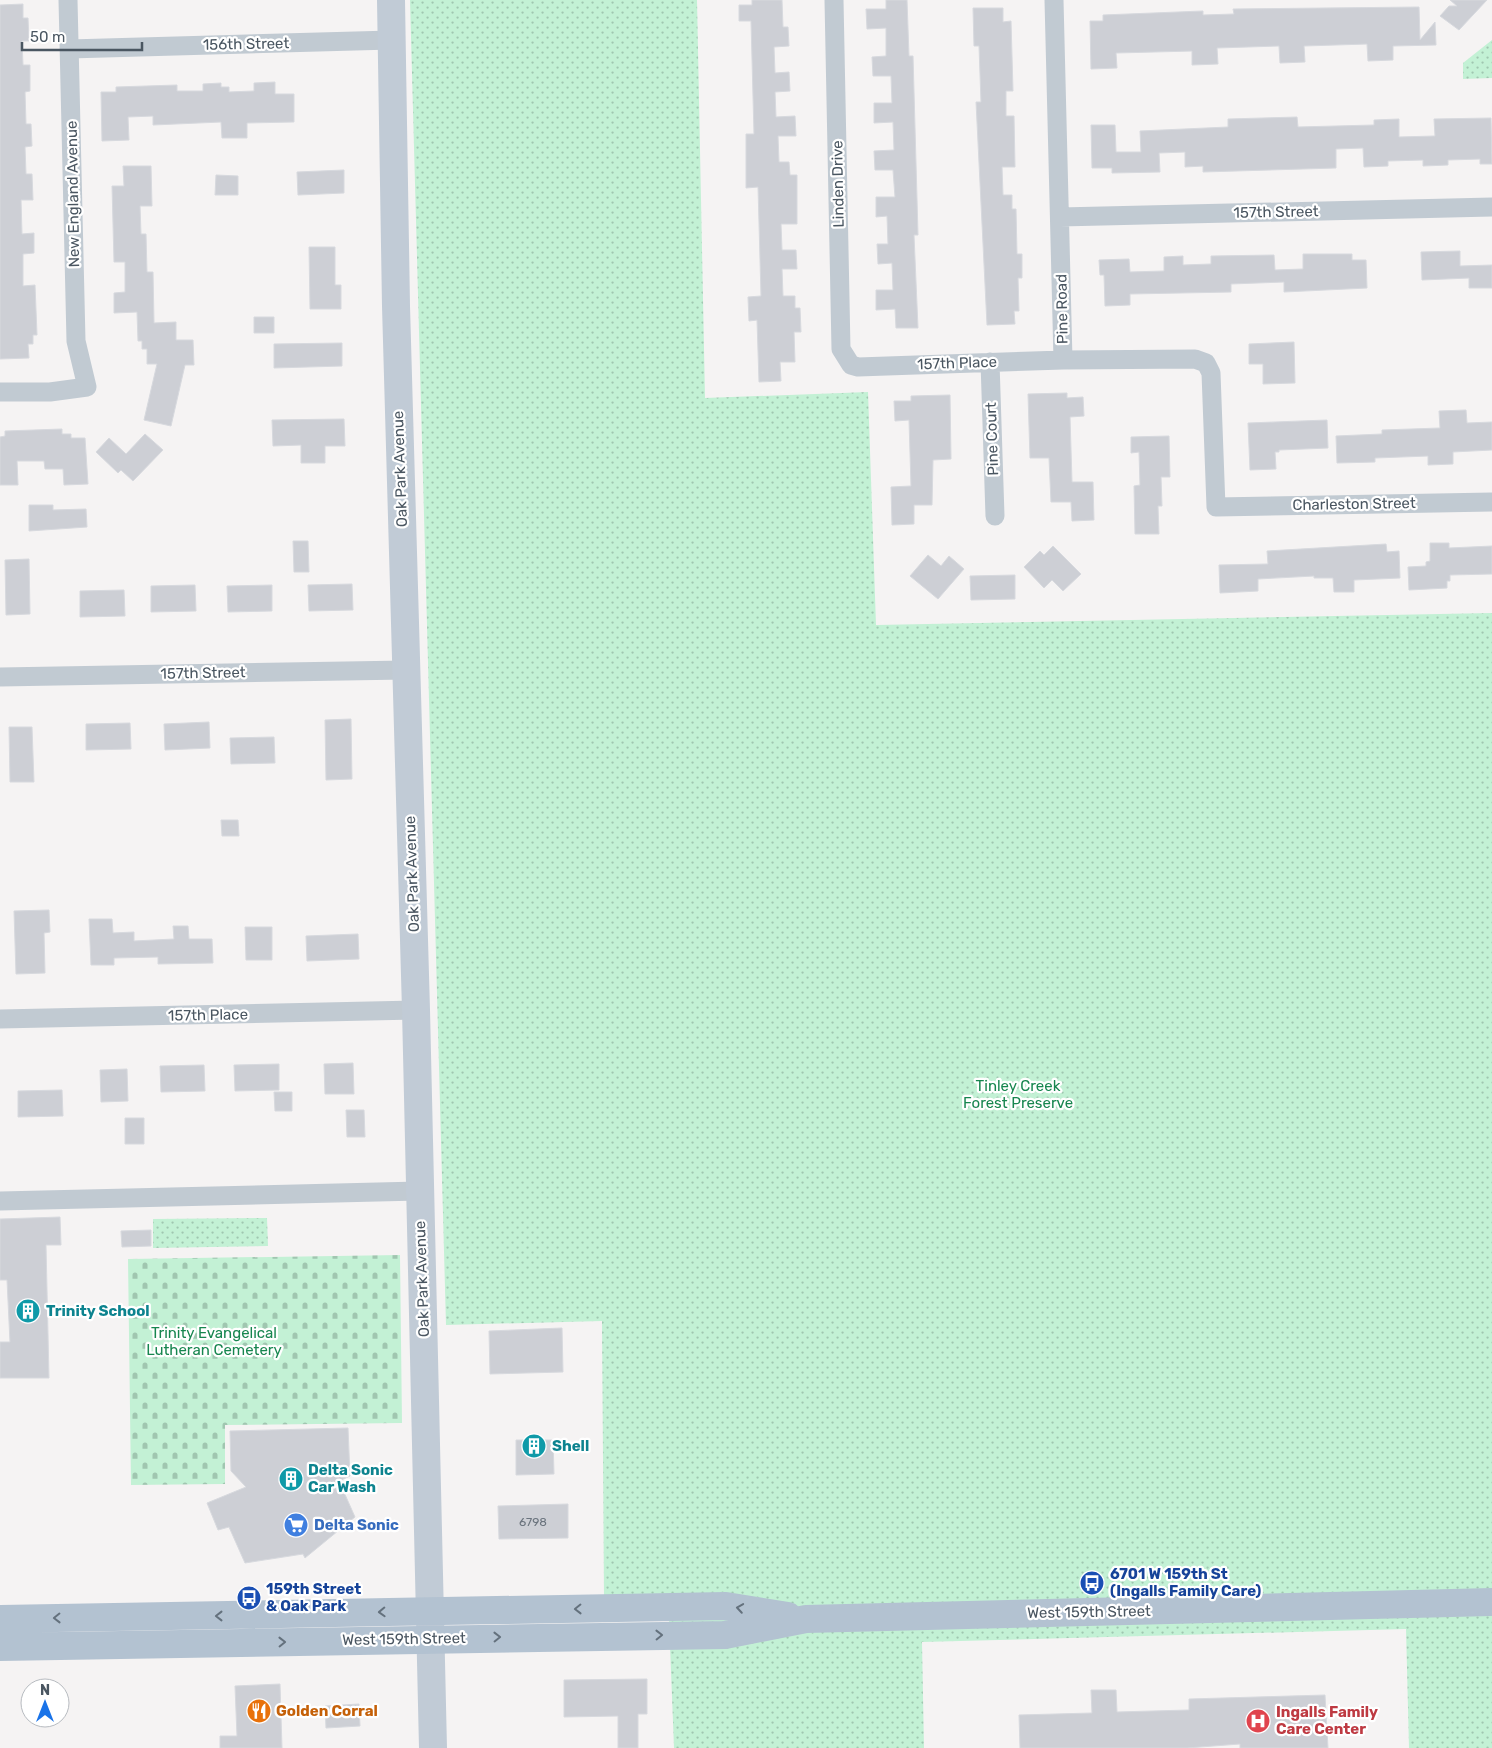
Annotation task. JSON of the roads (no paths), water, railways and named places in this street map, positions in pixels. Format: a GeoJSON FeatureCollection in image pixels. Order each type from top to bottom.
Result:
{"type":"FeatureCollection","features":[{"type":"Feature","properties":{"kind":"main road","name":"West 159th Street"},"geometry":{"type":"LineString","coordinates":[[0,1647],[431,1638],[725,1635],[806,1619],[1492,1602]]}},
{"type":"Feature","properties":{"kind":"main road","name":"West 159th Street"},"geometry":{"type":"LineString","coordinates":[[0,1620],[726,1606],[806,1619]]}},
{"type":"Feature","properties":{"kind":"street","name":"New England Avenue"},"geometry":{"type":"LineString","coordinates":[[0,392],[50,392],[87,387],[76,341],[68,0]]}},
{"type":"Feature","properties":{"kind":"street","name":"Oak Park Avenue"},"geometry":{"type":"LineString","coordinates":[[391,0],[396,306],[416,1010],[433,1748]]}},
{"type":"Feature","properties":{"kind":"street","name":"Linden Drive"},"geometry":{"type":"LineString","coordinates":[[834,0],[841,349],[851,365]]}},
{"type":"Feature","properties":{"kind":"street","name":"Pine Road"},"geometry":{"type":"LineString","coordinates":[[1054,0],[1063,360],[1195,359],[1206,363],[1211,374],[1216,507]]}},
{"type":"Feature","properties":{"kind":"street","name":"156th Street"},"geometry":{"type":"LineString","coordinates":[[69,49],[392,40]]}},
{"type":"Feature","properties":{"kind":"street","name":"157th Street"},"geometry":{"type":"LineString","coordinates":[[1060,218],[1492,207]]}},
{"type":"Feature","properties":{"kind":"street","name":"157th Place"},"geometry":{"type":"LineString","coordinates":[[851,365],[1063,360]]}},
{"type":"Feature","properties":{"kind":"street","name":"Pine Court"},"geometry":{"type":"LineString","coordinates":[[990,362],[995,516]]}},
{"type":"Feature","properties":{"kind":"street","name":"Charleston Street"},"geometry":{"type":"LineString","coordinates":[[1216,507],[1492,502]]}},
{"type":"Feature","properties":{"kind":"street","name":"157th Street"},"geometry":{"type":"LineString","coordinates":[[0,677],[406,670]]}},
{"type":"Feature","properties":{"kind":"street","name":"157th Place"},"geometry":{"type":"LineString","coordinates":[[0,1020],[416,1010]]}},
{"type":"Feature","properties":{"kind":"street"},"geometry":{"type":"LineString","coordinates":[[0,1202],[420,1191]]}},
{"type":"Feature","properties":{"kind":"place","name":"Trinity School"},"geometry":{"type":"Point","coordinates":[28,1311]}},
{"type":"Feature","properties":{"kind":"place","name":"Shell"},"geometry":{"type":"Point","coordinates":[534,1446]}},
{"type":"Feature","properties":{"kind":"place","name":"Delta Sonic Car Wash"},"geometry":{"type":"Point","coordinates":[291,1479]}},
{"type":"Feature","properties":{"kind":"place","name":"Delta Sonic"},"geometry":{"type":"Point","coordinates":[296,1525]}},
{"type":"Feature","properties":{"kind":"place","name":"6701 W 159th St (Ingalls Family Care)"},"geometry":{"type":"Point","coordinates":[1092,1583]}},
{"type":"Feature","properties":{"kind":"place","name":"159th Street & Oak Park"},"geometry":{"type":"Point","coordinates":[249,1598]}},
{"type":"Feature","properties":{"kind":"place","name":"Golden Corral"},"geometry":{"type":"Point","coordinates":[259,1711]}},
{"type":"Feature","properties":{"kind":"place","name":"Ingalls Family Care Center"},"geometry":{"type":"Point","coordinates":[1258,1721]}},
{"type":"Feature","properties":{"kind":"park label","name":"Tinley Creek Forest Preserve"},"geometry":{"type":"Point","coordinates":[1018,1094]}},
{"type":"Feature","properties":{"kind":"park label","name":"Trinity Evangelical Lutheran Cemetery"},"geometry":{"type":"Point","coordinates":[214,1342]}}]}
